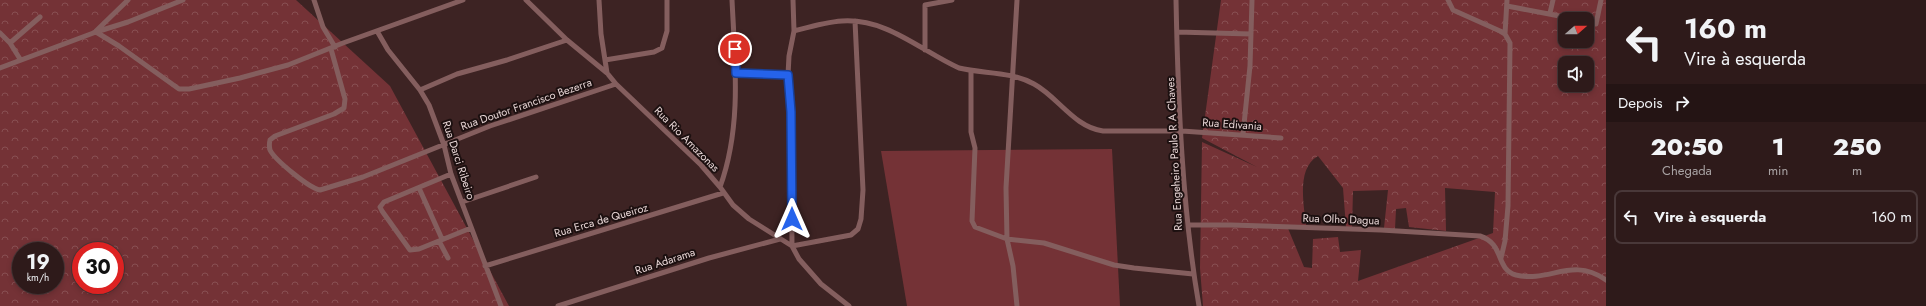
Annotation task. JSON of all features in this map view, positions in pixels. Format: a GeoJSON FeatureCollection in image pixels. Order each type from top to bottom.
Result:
{"type":"FeatureCollection","features":[{"type":"Feature","properties":{"kind":"street"},"geometry":{"type":"LineString","coordinates":[[96,32],[128,0]]}},
{"type":"Feature","properties":{"kind":"street"},"geometry":{"type":"LineString","coordinates":[[0,68],[96,32],[128,22],[183,0]]}},
{"type":"Feature","properties":{"kind":"street"},"geometry":{"type":"LineString","coordinates":[[314,0],[323,27],[333,48]]}},
{"type":"Feature","properties":{"kind":"street"},"geometry":{"type":"LineString","coordinates":[[96,32],[120,46],[179,88],[183,89],[240,78],[288,65],[463,0]]}},
{"type":"Feature","properties":{"kind":"street","name":"Rua Rio Amazonas"},"geometry":{"type":"LineString","coordinates":[[526,0],[567,40],[607,73],[616,84],[701,165],[740,212],[792,246],[799,259],[821,284],[850,306]]}},
{"type":"Feature","properties":{"kind":"street"},"geometry":{"type":"LineString","coordinates":[[599,0],[601,34],[607,73]]}},
{"type":"Feature","properties":{"kind":"street"},"geometry":{"type":"LineString","coordinates":[[605,60],[654,52],[662,48],[667,31],[667,0]]}},
{"type":"Feature","properties":{"kind":"street"},"geometry":{"type":"LineString","coordinates":[[720,187],[726,170],[732,139],[736,73],[732,0]]}},
{"type":"Feature","properties":{"kind":"street"},"geometry":{"type":"LineString","coordinates":[[793,0],[794,30],[790,50],[788,75],[791,112],[792,246],[851,234],[858,229],[862,219],[863,190],[855,21]]}},
{"type":"Feature","properties":{"kind":"street"},"geometry":{"type":"LineString","coordinates":[[925,50],[924,5],[952,0]]}},
{"type":"Feature","properties":{"kind":"street"},"geometry":{"type":"LineString","coordinates":[[1017,0],[1006,188],[1007,239],[1013,266],[1017,306]]}},
{"type":"Feature","properties":{"kind":"street","name":"Rua Engeheiro Paulo R A Chaves"},"geometry":{"type":"LineString","coordinates":[[1176,0],[1188,225],[1193,274],[1199,306]]}},
{"type":"Feature","properties":{"kind":"street"},"geometry":{"type":"LineString","coordinates":[[1243,134],[1248,85],[1252,0]]}},
{"type":"Feature","properties":{"kind":"street"},"geometry":{"type":"LineString","coordinates":[[1448,0],[1452,10],[1462,16],[1505,34]]}},
{"type":"Feature","properties":{"kind":"street"},"geometry":{"type":"LineString","coordinates":[[1550,13],[1553,0]]}},
{"type":"Feature","properties":{"kind":"street"},"geometry":{"type":"LineString","coordinates":[[1594,24],[1596,24],[1601,0]]}},
{"type":"Feature","properties":{"kind":"street"},"geometry":{"type":"LineString","coordinates":[[1558,15],[1507,3],[1505,34],[1510,43],[1511,52],[1508,206],[1505,241],[1501,259],[1504,266],[1510,272],[1516,274],[1534,275],[1581,269],[1598,275],[1606,280]]}},
{"type":"Feature","properties":{"kind":"street"},"geometry":{"type":"LineString","coordinates":[[10,43],[40,17]]}},
{"type":"Feature","properties":{"kind":"street","name":"Rua Edivania"},"geometry":{"type":"LineString","coordinates":[[794,30],[842,21],[855,21],[885,28],[945,62],[971,71],[1012,75],[1033,83],[1046,92],[1081,123],[1094,130],[1182,130],[1281,138]]}},
{"type":"Feature","properties":{"kind":"street","name":"Rua Darci Ribeiro"},"geometry":{"type":"LineString","coordinates":[[377,31],[388,50],[420,90],[433,113],[444,145],[451,174],[501,306]]}},
{"type":"Feature","properties":{"kind":"street"},"geometry":{"type":"LineString","coordinates":[[1177,32],[1251,34]]}},
{"type":"Feature","properties":{"kind":"street"},"geometry":{"type":"LineString","coordinates":[[0,33],[10,43],[20,60]]}},
{"type":"Feature","properties":{"kind":"street"},"geometry":{"type":"LineString","coordinates":[[420,90],[457,74],[508,60],[567,40]]}},
{"type":"Feature","properties":{"kind":"street","name":"Rua Doutor Francisco Bezerra"},"geometry":{"type":"LineString","coordinates":[[333,48],[345,99],[344,108],[334,114],[275,136],[270,140],[269,145],[273,155],[314,189],[320,190],[362,176],[490,126],[616,84]]}},
{"type":"Feature","properties":{"kind":"street"},"geometry":{"type":"LineString","coordinates":[[971,71],[971,132],[975,148],[972,221],[975,227],[1007,239],[1044,242],[1098,260],[1134,268],[1193,274]]}},
{"type":"Feature","properties":{"kind":"street"},"geometry":{"type":"LineString","coordinates":[[736,73],[788,75]]}},
{"type":"Feature","properties":{"kind":"street"},"geometry":{"type":"LineString","coordinates":[[451,174],[384,202],[380,208],[410,250],[419,249],[471,228]]}},
{"type":"Feature","properties":{"kind":"street"},"geometry":{"type":"LineString","coordinates":[[462,202],[536,178]]}},
{"type":"Feature","properties":{"kind":"street"},"geometry":{"type":"LineString","coordinates":[[419,188],[448,258]]}},
{"type":"Feature","properties":{"kind":"street","name":"Rua Erca de Queiroz"},"geometry":{"type":"LineString","coordinates":[[485,266],[723,193]]}},
{"type":"Feature","properties":{"kind":"street","name":"Rua Olho Dagua"},"geometry":{"type":"LineString","coordinates":[[1188,225],[1237,225],[1405,231],[1480,236],[1491,241],[1501,259]]}},
{"type":"Feature","properties":{"kind":"street","name":"Rua Adarama"},"geometry":{"type":"LineString","coordinates":[[558,306],[709,258],[780,239]]}},
{"type":"Feature","properties":{"kind":"green space"},"geometry":{"type":"Polygon","coordinates":[[[0,0],[296,0],[390,86],[509,306],[0,306],[0,0]]]}},
{"type":"Feature","properties":{"kind":"green space"},"geometry":{"type":"Polygon","coordinates":[[[1221,0],[1606,0],[1606,306],[1203,306],[1200,268],[1202,142],[1257,167],[1202,138],[1221,0]],[[1318,156],[1311,162],[1304,178],[1303,198],[1306,226],[1287,226],[1304,267],[1312,268],[1313,239],[1338,237],[1340,252],[1361,250],[1358,281],[1493,233],[1495,192],[1445,188],[1446,231],[1409,227],[1406,208],[1396,209],[1395,229],[1384,228],[1388,190],[1353,191],[1352,227],[1346,227],[1343,188],[1318,156]]]}},
{"type":"Feature","properties":{"kind":"green space"},"geometry":{"type":"Polygon","coordinates":[[[1112,149],[1120,306],[907,306],[881,151],[1112,149]]]}},
{"type":"Feature","properties":{"kind":"route"},"geometry":{"type":"LineString","coordinates":[[735,49],[736,73],[788,75],[791,112],[792,219]]}}]}
